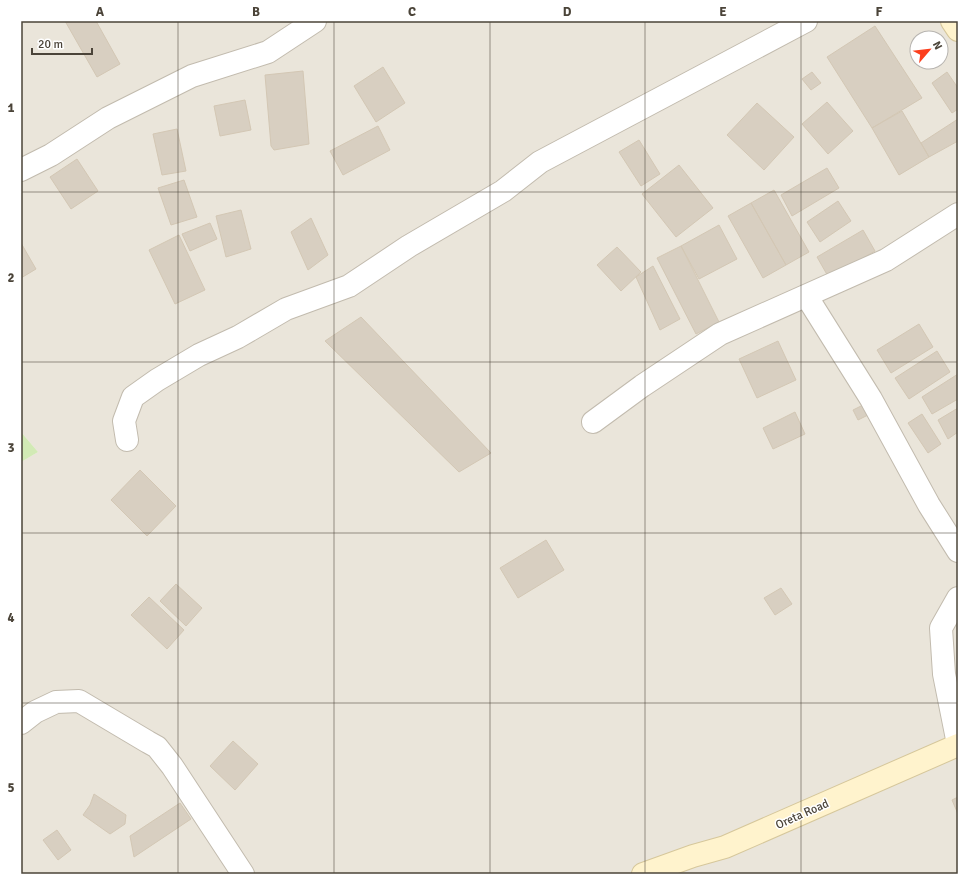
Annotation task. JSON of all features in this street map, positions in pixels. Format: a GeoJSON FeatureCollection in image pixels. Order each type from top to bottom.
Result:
{"type":"FeatureCollection","features":[{"type":"Feature","properties":{"kind":"street"},"geometry":{"type":"LineString","coordinates":[[21,170],[51,154],[108,118],[192,76],[268,52],[315,21]]}},
{"type":"Feature","properties":{"kind":"street"},"geometry":{"type":"LineString","coordinates":[[127,440],[124,420],[133,397],[157,380],[199,355],[238,337],[286,309],[349,286],[409,246],[503,191],[540,162],[806,21]]}},
{"type":"Feature","properties":{"kind":"street"},"geometry":{"type":"LineString","coordinates":[[952,21],[958,30]]}},
{"type":"Feature","properties":{"kind":"street"},"geometry":{"type":"LineString","coordinates":[[593,422],[642,386],[720,334],[807,297],[886,260],[958,214]]}},
{"type":"Feature","properties":{"kind":"street"},"geometry":{"type":"LineString","coordinates":[[807,297],[870,399],[929,505],[958,551]]}},
{"type":"Feature","properties":{"kind":"street"},"geometry":{"type":"LineString","coordinates":[[958,598],[941,628],[944,674],[958,745]]}},
{"type":"Feature","properties":{"kind":"street"},"geometry":{"type":"LineString","coordinates":[[26,713],[56,702],[79,701],[156,747],[172,766],[243,874]]}},
{"type":"Feature","properties":{"kind":"street","name":"Oreta Road"},"geometry":{"type":"LineString","coordinates":[[643,874],[693,856],[725,847],[958,745]]}},
{"type":"Feature","properties":{"kind":"shaded area"},"geometry":{"type":"Polygon","coordinates":[[[21,21],[958,21],[958,874],[21,874],[21,462],[38,452],[21,432],[21,21]]]}},
{"type":"Feature","properties":{"kind":"green space"},"geometry":{"type":"Polygon","coordinates":[[[21,432],[38,452],[21,462],[21,432]]]}},
{"type":"Feature","properties":{"kind":"building"},"geometry":{"type":"Polygon","coordinates":[[[65,21],[96,21],[120,64],[97,77],[65,21]]]}},
{"type":"Feature","properties":{"kind":"building"},"geometry":{"type":"Polygon","coordinates":[[[875,26],[922,98],[872,128],[827,57],[875,26]]]}},
{"type":"Feature","properties":{"kind":"building"},"geometry":{"type":"Polygon","coordinates":[[[383,67],[405,103],[376,122],[354,86],[383,67]]]}},
{"type":"Feature","properties":{"kind":"building"},"geometry":{"type":"Polygon","coordinates":[[[303,71],[309,144],[274,150],[271,146],[265,75],[303,71]]]}},
{"type":"Feature","properties":{"kind":"building"},"geometry":{"type":"Polygon","coordinates":[[[812,72],[821,83],[811,90],[802,79],[812,72]]]}},
{"type":"Feature","properties":{"kind":"building"},"geometry":{"type":"Polygon","coordinates":[[[947,72],[958,88],[958,109],[952,113],[932,83],[947,72]]]}},
{"type":"Feature","properties":{"kind":"building"},"geometry":{"type":"Polygon","coordinates":[[[245,100],[251,130],[220,136],[214,106],[245,100]]]}},
{"type":"Feature","properties":{"kind":"building"},"geometry":{"type":"Polygon","coordinates":[[[827,102],[853,131],[828,154],[802,124],[827,102]]]}},
{"type":"Feature","properties":{"kind":"building"},"geometry":{"type":"Polygon","coordinates":[[[757,103],[794,137],[764,170],[727,135],[757,103]]]}},
{"type":"Feature","properties":{"kind":"building"},"geometry":{"type":"Polygon","coordinates":[[[902,111],[929,157],[899,175],[872,128],[902,111]]]}},
{"type":"Feature","properties":{"kind":"building"},"geometry":{"type":"Polygon","coordinates":[[[958,119],[958,141],[929,157],[921,143],[958,119]]]}},
{"type":"Feature","properties":{"kind":"building"},"geometry":{"type":"Polygon","coordinates":[[[378,126],[390,150],[343,175],[330,151],[378,126]]]}},
{"type":"Feature","properties":{"kind":"building"},"geometry":{"type":"Polygon","coordinates":[[[177,129],[186,171],[162,175],[153,134],[177,129]]]}},
{"type":"Feature","properties":{"kind":"building"},"geometry":{"type":"Polygon","coordinates":[[[639,140],[660,174],[641,186],[619,152],[639,140]]]}},
{"type":"Feature","properties":{"kind":"building"},"geometry":{"type":"Polygon","coordinates":[[[77,159],[98,191],[71,209],[50,177],[77,159]]]}},
{"type":"Feature","properties":{"kind":"building"},"geometry":{"type":"Polygon","coordinates":[[[679,165],[713,208],[676,237],[642,194],[679,165]]]}},
{"type":"Feature","properties":{"kind":"building"},"geometry":{"type":"Polygon","coordinates":[[[827,168],[839,188],[792,216],[781,195],[827,168]]]}},
{"type":"Feature","properties":{"kind":"building"},"geometry":{"type":"Polygon","coordinates":[[[184,180],[197,217],[171,225],[158,188],[184,180]]]}},
{"type":"Feature","properties":{"kind":"building"},"geometry":{"type":"Polygon","coordinates":[[[774,190],[809,252],[786,265],[751,203],[774,190]]]}},
{"type":"Feature","properties":{"kind":"building"},"geometry":{"type":"Polygon","coordinates":[[[838,201],[851,221],[820,242],[807,222],[838,201]]]}},
{"type":"Feature","properties":{"kind":"building"},"geometry":{"type":"Polygon","coordinates":[[[751,203],[786,265],[763,278],[728,216],[751,203]]]}},
{"type":"Feature","properties":{"kind":"building"},"geometry":{"type":"Polygon","coordinates":[[[241,210],[251,249],[226,257],[216,216],[241,210]]]}},
{"type":"Feature","properties":{"kind":"building"},"geometry":{"type":"Polygon","coordinates":[[[311,218],[328,255],[308,270],[291,232],[311,218]]]}},
{"type":"Feature","properties":{"kind":"building"},"geometry":{"type":"Polygon","coordinates":[[[210,223],[217,239],[190,251],[182,234],[210,223]]]}},
{"type":"Feature","properties":{"kind":"building"},"geometry":{"type":"Polygon","coordinates":[[[719,225],[737,259],[699,279],[681,246],[719,225]]]}},
{"type":"Feature","properties":{"kind":"building"},"geometry":{"type":"Polygon","coordinates":[[[863,230],[875,251],[829,278],[817,257],[863,230]]]}},
{"type":"Feature","properties":{"kind":"building"},"geometry":{"type":"Polygon","coordinates":[[[179,235],[205,290],[175,304],[149,250],[179,235]]]}},
{"type":"Feature","properties":{"kind":"building"},"geometry":{"type":"Polygon","coordinates":[[[21,243],[36,269],[21,278],[21,243]]]}},
{"type":"Feature","properties":{"kind":"building"},"geometry":{"type":"Polygon","coordinates":[[[681,246],[719,322],[696,334],[657,258],[681,246]]]}},
{"type":"Feature","properties":{"kind":"building"},"geometry":{"type":"Polygon","coordinates":[[[617,247],[641,272],[621,291],[597,265],[617,247]]]}},
{"type":"Feature","properties":{"kind":"building"},"geometry":{"type":"Polygon","coordinates":[[[653,266],[680,319],[660,330],[636,277],[653,266]]]}},
{"type":"Feature","properties":{"kind":"building"},"geometry":{"type":"Polygon","coordinates":[[[361,317],[491,453],[459,472],[325,341],[361,317]]]}},
{"type":"Feature","properties":{"kind":"building"},"geometry":{"type":"Polygon","coordinates":[[[919,324],[933,347],[891,373],[877,350],[919,324]]]}},
{"type":"Feature","properties":{"kind":"building"},"geometry":{"type":"Polygon","coordinates":[[[778,341],[796,380],[757,398],[739,359],[778,341]]]}},
{"type":"Feature","properties":{"kind":"building"},"geometry":{"type":"Polygon","coordinates":[[[937,351],[950,372],[909,399],[895,378],[937,351]]]}},
{"type":"Feature","properties":{"kind":"building"},"geometry":{"type":"Polygon","coordinates":[[[958,374],[958,399],[932,414],[922,397],[958,374]]]}},
{"type":"Feature","properties":{"kind":"building"},"geometry":{"type":"Polygon","coordinates":[[[867,403],[872,413],[858,420],[853,410],[867,403]]]}},
{"type":"Feature","properties":{"kind":"building"},"geometry":{"type":"Polygon","coordinates":[[[958,408],[958,432],[948,439],[938,420],[958,408]]]}},
{"type":"Feature","properties":{"kind":"building"},"geometry":{"type":"Polygon","coordinates":[[[795,412],[805,434],[773,449],[763,428],[795,412]]]}},
{"type":"Feature","properties":{"kind":"building"},"geometry":{"type":"Polygon","coordinates":[[[922,414],[941,444],[928,453],[908,423],[922,414]]]}},
{"type":"Feature","properties":{"kind":"building"},"geometry":{"type":"Polygon","coordinates":[[[140,470],[176,506],[147,536],[111,500],[140,470]]]}},
{"type":"Feature","properties":{"kind":"building"},"geometry":{"type":"Polygon","coordinates":[[[546,540],[564,570],[518,598],[500,568],[546,540]]]}},
{"type":"Feature","properties":{"kind":"building"},"geometry":{"type":"Polygon","coordinates":[[[176,584],[202,608],[186,626],[160,601],[176,584]]]}},
{"type":"Feature","properties":{"kind":"building"},"geometry":{"type":"Polygon","coordinates":[[[781,588],[792,604],[775,615],[764,598],[781,588]]]}},
{"type":"Feature","properties":{"kind":"building"},"geometry":{"type":"Polygon","coordinates":[[[149,597],[184,630],[167,649],[131,615],[149,597]]]}},
{"type":"Feature","properties":{"kind":"building"},"geometry":{"type":"Polygon","coordinates":[[[233,741],[258,764],[235,790],[210,766],[233,741]]]}},
{"type":"Feature","properties":{"kind":"building"},"geometry":{"type":"Polygon","coordinates":[[[94,794],[126,815],[125,824],[110,834],[83,815],[90,805],[94,794]]]}},
{"type":"Feature","properties":{"kind":"building"},"geometry":{"type":"Polygon","coordinates":[[[958,797],[958,814],[952,800],[958,797]]]}},
{"type":"Feature","properties":{"kind":"building"},"geometry":{"type":"Polygon","coordinates":[[[180,803],[191,819],[134,857],[130,836],[180,803]]]}},
{"type":"Feature","properties":{"kind":"building"},"geometry":{"type":"Polygon","coordinates":[[[57,830],[71,850],[58,860],[43,840],[57,830]]]}}]}
